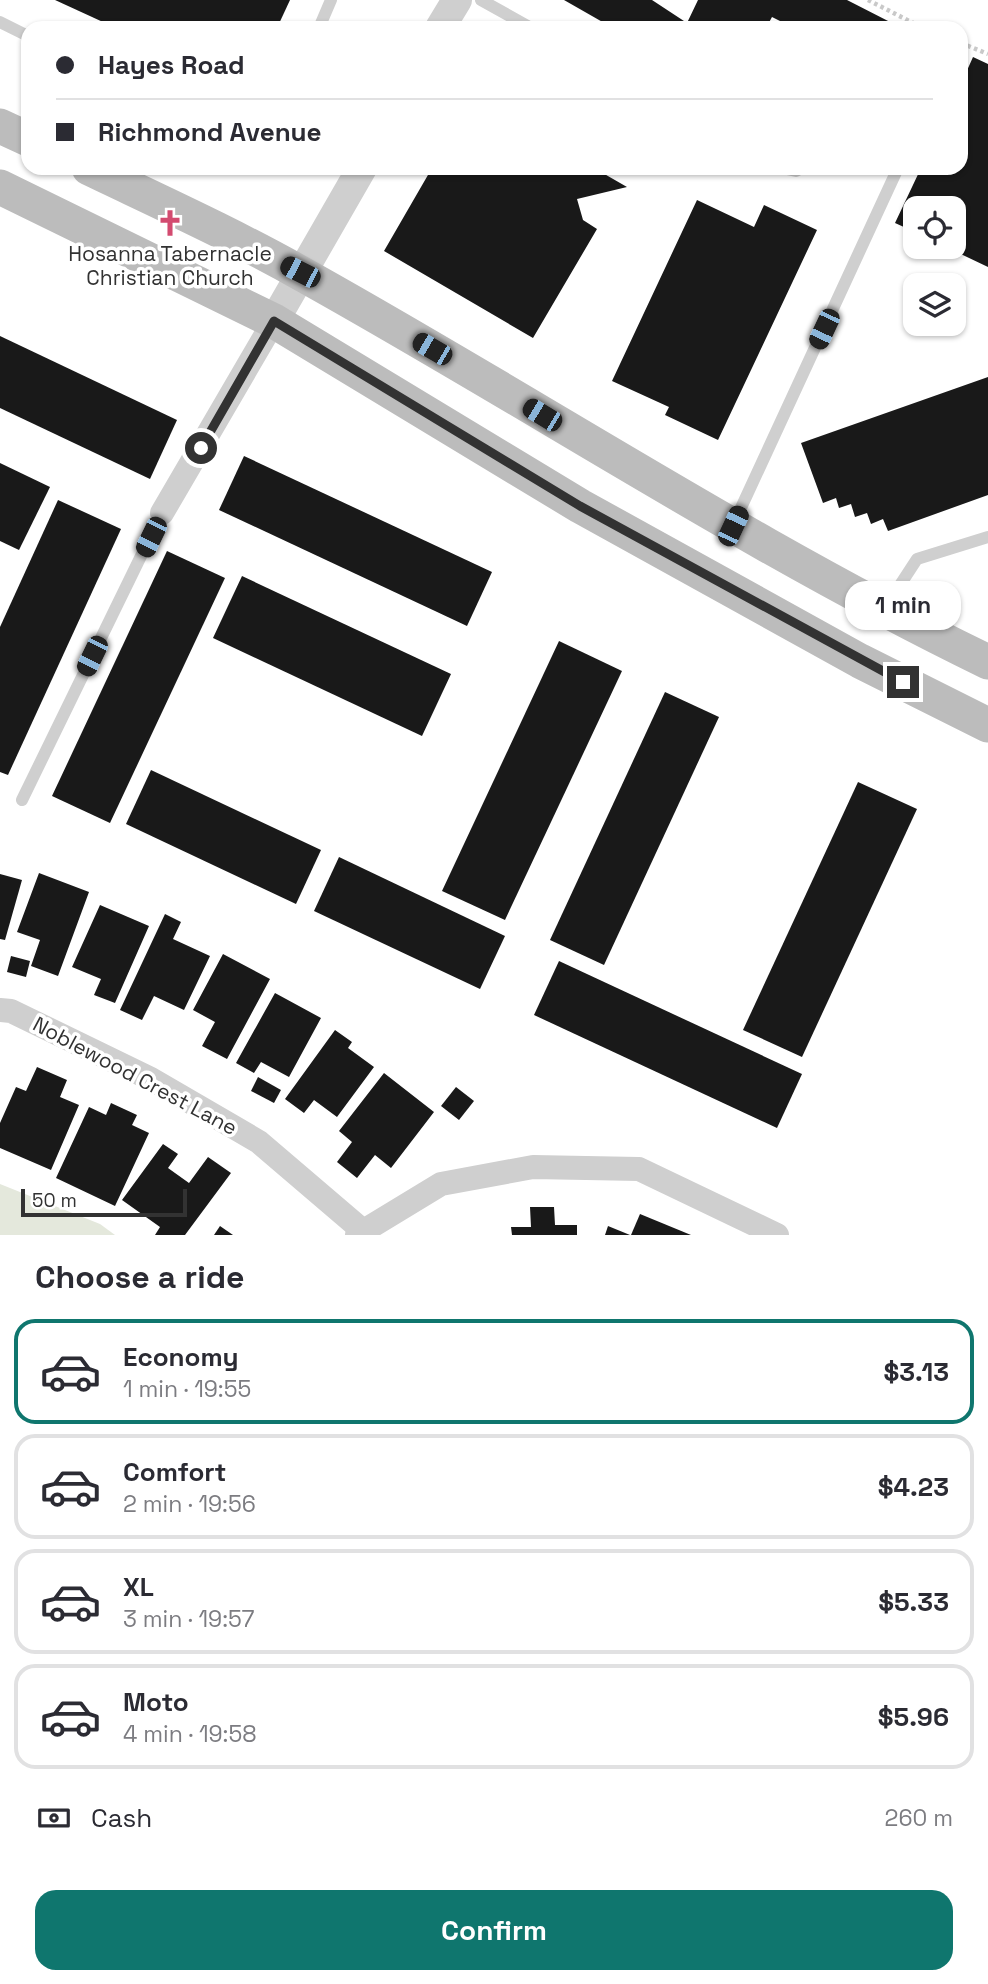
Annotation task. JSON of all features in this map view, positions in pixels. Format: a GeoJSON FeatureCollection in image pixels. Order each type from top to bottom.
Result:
{"type":"FeatureCollection","features":[{"type":"Feature","properties":{"kind":"main road"},"geometry":{"type":"LineString","coordinates":[[0,127],[21,136]]}},
{"type":"Feature","properties":{"kind":"main road"},"geometry":{"type":"LineString","coordinates":[[103,175],[300,272],[733,526],[884,611],[988,662]]}},
{"type":"Feature","properties":{"kind":"main road"},"geometry":{"type":"LineString","coordinates":[[0,187],[274,321],[580,506],[860,661],[988,725]]}},
{"type":"Feature","properties":{"kind":"street"},"geometry":{"type":"LineString","coordinates":[[444,21],[457,0]]}},
{"type":"Feature","properties":{"kind":"street"},"geometry":{"type":"LineString","coordinates":[[162,513],[358,175]]}},
{"type":"Feature","properties":{"kind":"street","name":"Noblewood Crest Lane"},"geometry":{"type":"LineString","coordinates":[[0,1010],[11,1011],[151,1079],[259,1142],[360,1233]]}},
{"type":"Feature","properties":{"kind":"street"},"geometry":{"type":"LineString","coordinates":[[360,1233],[441,1184],[533,1167],[639,1169],[776,1235]]}},
{"type":"Feature","properties":{"kind":"lane"},"geometry":{"type":"LineString","coordinates":[[321,21],[331,0]]}},
{"type":"Feature","properties":{"kind":"lane"},"geometry":{"type":"LineString","coordinates":[[481,0],[518,21]]}},
{"type":"Feature","properties":{"kind":"lane"},"geometry":{"type":"LineString","coordinates":[[0,22],[21,32]]}},
{"type":"Feature","properties":{"kind":"lane"},"geometry":{"type":"LineString","coordinates":[[733,526],[895,175]]}},
{"type":"Feature","properties":{"kind":"lane"},"geometry":{"type":"LineString","coordinates":[[22,800],[162,513]]}},
{"type":"Feature","properties":{"kind":"lane"},"geometry":{"type":"LineString","coordinates":[[884,611],[917,559],[988,537]]}},
{"type":"Feature","properties":{"kind":"path"},"geometry":{"type":"LineString","coordinates":[[868,0],[909,21]]}},
{"type":"Feature","properties":{"kind":"path"},"geometry":{"type":"LineString","coordinates":[[968,46],[988,54]]}},
{"type":"Feature","properties":{"kind":"shaded area"},"geometry":{"type":"Polygon","coordinates":[[[0,1184],[100,1224],[115,1235],[0,1235],[0,1184]]]}},
{"type":"Feature","properties":{"kind":"building"},"geometry":{"type":"Polygon","coordinates":[[[55,0],[290,0],[280,21],[101,21],[55,0]]]}},
{"type":"Feature","properties":{"kind":"building"},"geometry":{"type":"Polygon","coordinates":[[[564,0],[652,0],[684,21],[601,21],[564,0]]]}},
{"type":"Feature","properties":{"kind":"building"},"geometry":{"type":"Polygon","coordinates":[[[698,0],[847,0],[888,21],[780,21],[772,17],[770,21],[688,21],[698,0]]]}},
{"type":"Feature","properties":{"kind":"building"},"geometry":{"type":"Polygon","coordinates":[[[973,57],[988,64],[988,267],[966,257],[966,196],[908,196],[918,175],[968,175],[968,68],[973,57]]]}},
{"type":"Feature","properties":{"kind":"building"},"geometry":{"type":"Polygon","coordinates":[[[428,175],[606,175],[627,187],[577,199],[583,220],[597,229],[533,338],[384,251],[428,175]]]}},
{"type":"Feature","properties":{"kind":"building"},"geometry":{"type":"Polygon","coordinates":[[[697,200],[754,227],[764,205],[817,230],[718,440],[665,415],[669,407],[612,381],[697,200]]]}},
{"type":"Feature","properties":{"kind":"building"},"geometry":{"type":"Polygon","coordinates":[[[903,206],[903,227],[895,223],[903,206]]]}},
{"type":"Feature","properties":{"kind":"building"},"geometry":{"type":"Polygon","coordinates":[[[0,336],[177,420],[150,479],[0,408],[0,336]]]}},
{"type":"Feature","properties":{"kind":"building"},"geometry":{"type":"Polygon","coordinates":[[[988,377],[988,495],[888,531],[883,519],[871,524],[867,513],[855,517],[851,504],[839,508],[836,498],[823,503],[801,443],[988,377]]]}},
{"type":"Feature","properties":{"kind":"building"},"geometry":{"type":"Polygon","coordinates":[[[244,456],[492,572],[467,626],[219,510],[244,456]]]}},
{"type":"Feature","properties":{"kind":"building"},"geometry":{"type":"Polygon","coordinates":[[[0,463],[50,487],[19,550],[0,541],[0,463]]]}},
{"type":"Feature","properties":{"kind":"building"},"geometry":{"type":"Polygon","coordinates":[[[58,500],[121,529],[8,775],[0,772],[0,627],[58,500]]]}},
{"type":"Feature","properties":{"kind":"building"},"geometry":{"type":"Polygon","coordinates":[[[167,551],[225,578],[110,823],[52,796],[167,551]]]}},
{"type":"Feature","properties":{"kind":"building"},"geometry":{"type":"Polygon","coordinates":[[[242,576],[451,674],[422,736],[213,638],[242,576]]]}},
{"type":"Feature","properties":{"kind":"building"},"geometry":{"type":"Polygon","coordinates":[[[559,641],[622,671],[505,920],[442,891],[559,641]]]}},
{"type":"Feature","properties":{"kind":"building"},"geometry":{"type":"Polygon","coordinates":[[[665,692],[719,717],[604,965],[550,940],[665,692]]]}},
{"type":"Feature","properties":{"kind":"building"},"geometry":{"type":"Polygon","coordinates":[[[151,770],[321,850],[296,904],[126,824],[151,770]]]}},
{"type":"Feature","properties":{"kind":"building"},"geometry":{"type":"Polygon","coordinates":[[[858,782],[917,809],[802,1057],[743,1030],[858,782]]]}},
{"type":"Feature","properties":{"kind":"building"},"geometry":{"type":"Polygon","coordinates":[[[339,857],[505,936],[480,989],[314,911],[339,857]]]}},
{"type":"Feature","properties":{"kind":"building"},"geometry":{"type":"Polygon","coordinates":[[[39,873],[89,892],[58,976],[31,966],[40,940],[17,932],[39,873]]]}},
{"type":"Feature","properties":{"kind":"building"},"geometry":{"type":"Polygon","coordinates":[[[0,874],[22,880],[5,940],[0,939],[0,874]]]}},
{"type":"Feature","properties":{"kind":"building"},"geometry":{"type":"Polygon","coordinates":[[[100,905],[149,926],[115,1003],[94,995],[101,979],[72,967],[100,905]]]}},
{"type":"Feature","properties":{"kind":"building"},"geometry":{"type":"Polygon","coordinates":[[[165,914],[181,922],[173,939],[210,956],[184,1010],[154,996],[142,1020],[120,1010],[165,914]]]}},
{"type":"Feature","properties":{"kind":"building"},"geometry":{"type":"Polygon","coordinates":[[[223,954],[270,979],[227,1059],[202,1046],[215,1022],[193,1010],[223,954]]]}},
{"type":"Feature","properties":{"kind":"building"},"geometry":{"type":"Polygon","coordinates":[[[11,956],[30,961],[26,977],[7,972],[11,956]]]}},
{"type":"Feature","properties":{"kind":"building"},"geometry":{"type":"Polygon","coordinates":[[[559,961],[802,1074],[777,1128],[534,1015],[559,961]]]}},
{"type":"Feature","properties":{"kind":"building"},"geometry":{"type":"Polygon","coordinates":[[[275,993],[321,1018],[289,1077],[261,1062],[254,1073],[236,1063],[275,993]]]}},
{"type":"Feature","properties":{"kind":"building"},"geometry":{"type":"Polygon","coordinates":[[[335,1030],[352,1042],[348,1048],[374,1067],[337,1117],[314,1100],[304,1113],[285,1099],[335,1030]]]}},
{"type":"Feature","properties":{"kind":"building"},"geometry":{"type":"Polygon","coordinates":[[[37,1067],[67,1080],[60,1097],[79,1105],[51,1170],[0,1148],[0,1123],[16,1087],[26,1091],[37,1067]]]}},
{"type":"Feature","properties":{"kind":"building"},"geometry":{"type":"Polygon","coordinates":[[[384,1073],[434,1112],[391,1168],[375,1155],[357,1178],[337,1162],[352,1142],[339,1131],[384,1073]]]}},
{"type":"Feature","properties":{"kind":"building"},"geometry":{"type":"Polygon","coordinates":[[[258,1077],[281,1090],[274,1103],[251,1091],[258,1077]]]}},
{"type":"Feature","properties":{"kind":"building"},"geometry":{"type":"Polygon","coordinates":[[[456,1087],[474,1101],[459,1120],[441,1106],[456,1087]]]}},
{"type":"Feature","properties":{"kind":"building"},"geometry":{"type":"Polygon","coordinates":[[[111,1103],[137,1115],[132,1125],[149,1133],[115,1206],[56,1178],[89,1107],[106,1115],[111,1103]]]}},
{"type":"Feature","properties":{"kind":"building"},"geometry":{"type":"Polygon","coordinates":[[[163,1144],[178,1154],[168,1168],[189,1183],[208,1157],[231,1173],[185,1235],[155,1235],[160,1227],[122,1200],[163,1144]]]}},
{"type":"Feature","properties":{"kind":"building"},"geometry":{"type":"Polygon","coordinates":[[[530,1207],[554,1207],[555,1225],[577,1225],[577,1235],[512,1235],[511,1227],[531,1227],[530,1207]]]}},
{"type":"Feature","properties":{"kind":"building"},"geometry":{"type":"Polygon","coordinates":[[[640,1214],[691,1235],[631,1235],[640,1214]]]}},
{"type":"Feature","properties":{"kind":"building"},"geometry":{"type":"Polygon","coordinates":[[[220,1226],[233,1235],[214,1235],[220,1226]]]}},
{"type":"Feature","properties":{"kind":"building"},"geometry":{"type":"Polygon","coordinates":[[[608,1226],[630,1235],[605,1235],[608,1226]]]}},
{"type":"Feature","properties":{"kind":"place","name":"Hosanna Tabernacle Christian Church"},"geometry":{"type":"Point","coordinates":[170,223]}},
{"type":"Feature","properties":{"kind":"route"},"geometry":{"type":"LineString","coordinates":[[201,448],[274,321],[580,506],[860,661],[903,682]]}}]}
